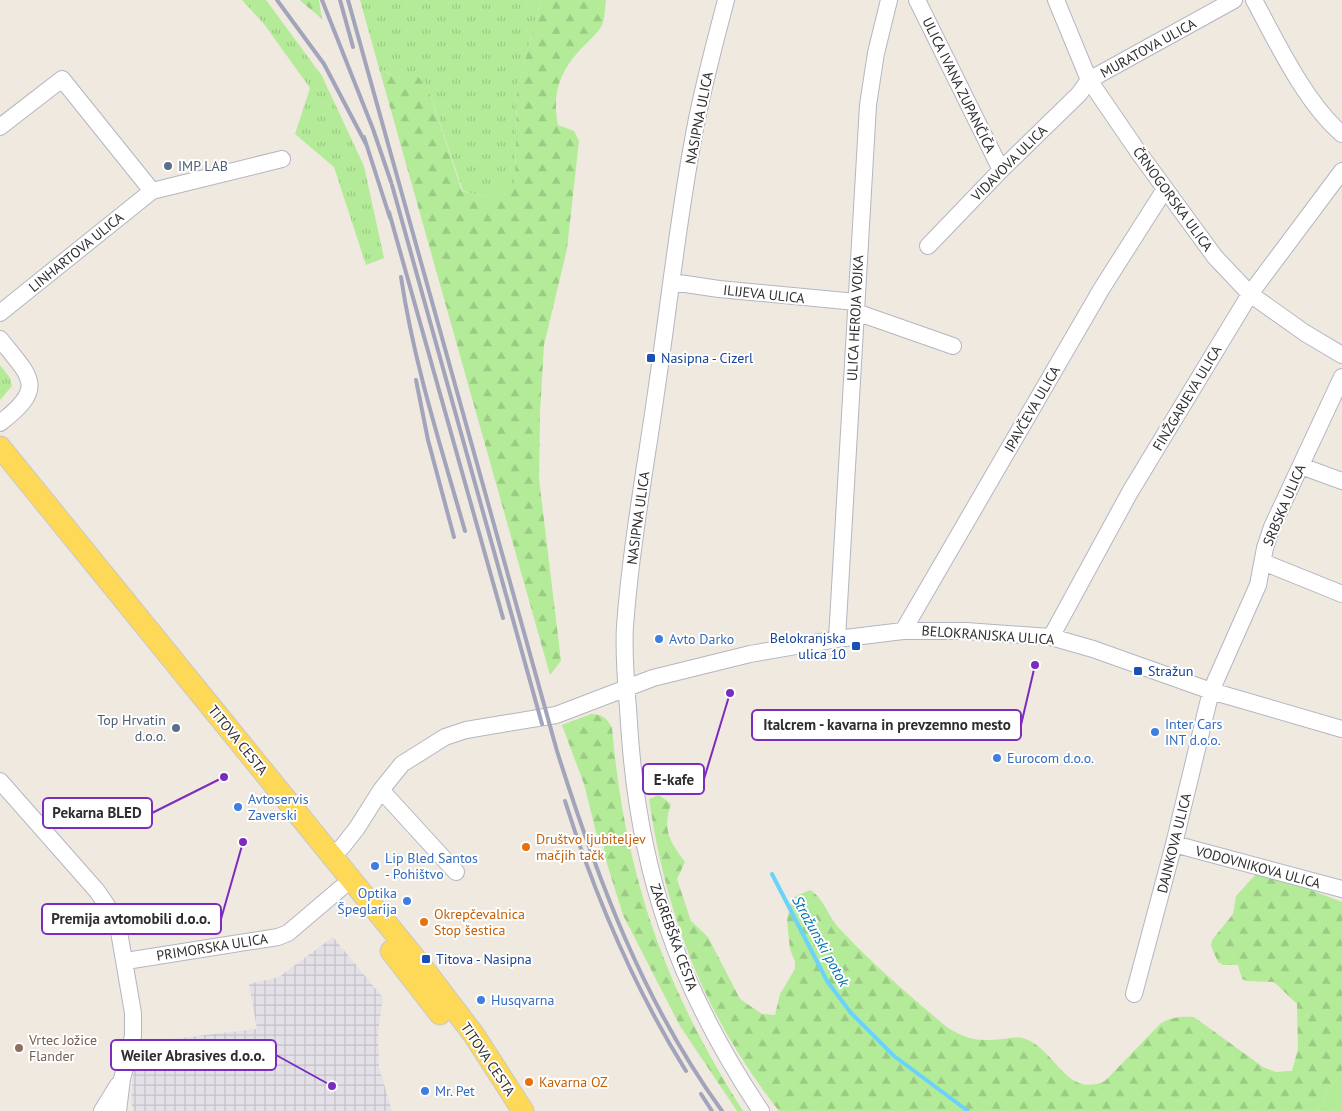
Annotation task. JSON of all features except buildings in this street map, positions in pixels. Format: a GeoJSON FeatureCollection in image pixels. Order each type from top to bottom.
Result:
{"type":"FeatureCollection","features":[{"type":"Feature","properties":{"kind":"main road","name":"TITOVA CESTA"},"geometry":{"type":"LineString","coordinates":[[0,447],[445,996],[474,1036],[523,1111]]}},
{"type":"Feature","properties":{"kind":"main road","name":"TITOVA CESTA"},"geometry":{"type":"LineString","coordinates":[[0,470],[341,888],[463,1044],[506,1111]]}},
{"type":"Feature","properties":{"kind":"street","name":"NASIPNA ULICA"},"geometry":{"type":"LineString","coordinates":[[626,688],[625,627],[630,572],[672,282],[693,139],[726,0]]}},
{"type":"Feature","properties":{"kind":"street","name":"ULICA HEROJA VOJKA"},"geometry":{"type":"LineString","coordinates":[[837,639],[868,105],[877,44],[888,0]]}},
{"type":"Feature","properties":{"kind":"street","name":"ULICA IVANA ZUPANČIČA"},"geometry":{"type":"LineString","coordinates":[[917,0],[1001,170]]}},
{"type":"Feature","properties":{"kind":"street","name":"ČRNOGORSKA ULICA"},"geometry":{"type":"LineString","coordinates":[[1056,0],[1089,80],[1215,257],[1250,294],[1305,333],[1342,354]]}},
{"type":"Feature","properties":{"kind":"street","name":"MURATOVA ULICA"},"geometry":{"type":"LineString","coordinates":[[1089,80],[1234,0]]}},
{"type":"Feature","properties":{"kind":"street"},"geometry":{"type":"LineString","coordinates":[[1254,0],[1301,83],[1321,112],[1342,134]]}},
{"type":"Feature","properties":{"kind":"street"},"geometry":{"type":"LineString","coordinates":[[0,128],[62,80],[152,190]]}},
{"type":"Feature","properties":{"kind":"street","name":"VIDAVOVA ULICA"},"geometry":{"type":"LineString","coordinates":[[928,246],[1001,170],[1079,94],[1089,80]]}},
{"type":"Feature","properties":{"kind":"street","name":"LINHARTOVA ULICA"},"geometry":{"type":"LineString","coordinates":[[0,313],[152,190],[282,159]]}},
{"type":"Feature","properties":{"kind":"street","name":"FINŽGARJEVA ULICA"},"geometry":{"type":"LineString","coordinates":[[1051,637],[1130,492],[1250,294],[1342,171]]}},
{"type":"Feature","properties":{"kind":"street","name":"IPAVČEVA ULICA"},"geometry":{"type":"LineString","coordinates":[[903,631],[1102,288],[1165,189]]}},
{"type":"Feature","properties":{"kind":"street","name":"ILIJEVA ULICA"},"geometry":{"type":"LineString","coordinates":[[672,282],[719,290],[856,307],[953,346]]}},
{"type":"Feature","properties":{"kind":"street"},"geometry":{"type":"LineString","coordinates":[[0,339],[27,373],[31,385],[25,401],[2,419]]}},
{"type":"Feature","properties":{"kind":"street","name":"SRBSKA ULICA"},"geometry":{"type":"LineString","coordinates":[[1211,691],[1258,585],[1265,548],[1272,527],[1342,377]]}},
{"type":"Feature","properties":{"kind":"street"},"geometry":{"type":"LineString","coordinates":[[1301,466],[1342,481]]}},
{"type":"Feature","properties":{"kind":"street"},"geometry":{"type":"LineString","coordinates":[[1263,562],[1342,594]]}},
{"type":"Feature","properties":{"kind":"street","name":"BELOKRANJSKA ULICA"},"geometry":{"type":"LineString","coordinates":[[626,688],[653,678],[750,654],[837,639],[903,631],[966,631],[1051,637],[1093,649],[1211,691],[1342,729]]}},
{"type":"Feature","properties":{"kind":"street"},"geometry":{"type":"LineString","coordinates":[[332,855],[342,847],[357,828],[381,790],[402,764],[445,737],[466,730],[556,715],[626,688]]}},
{"type":"Feature","properties":{"kind":"street","name":"ZAGREBŠKA CESTA"},"geometry":{"type":"LineString","coordinates":[[626,688],[632,772],[638,814],[656,894],[678,956],[693,991],[719,1043],[761,1111]]}},
{"type":"Feature","properties":{"kind":"street","name":"DAJNKOVA ULICA"},"geometry":{"type":"LineString","coordinates":[[1134,994],[1174,844],[1211,691]]}},
{"type":"Feature","properties":{"kind":"street"},"geometry":{"type":"LineString","coordinates":[[0,781],[109,906],[117,920],[126,961],[133,1013],[133,1036],[122,1078],[118,1111]]}},
{"type":"Feature","properties":{"kind":"street"},"geometry":{"type":"LineString","coordinates":[[381,790],[456,872]]}},
{"type":"Feature","properties":{"kind":"street","name":"VODOVNIKOVA ULICA"},"geometry":{"type":"LineString","coordinates":[[1174,844],[1342,889]]}},
{"type":"Feature","properties":{"kind":"street","name":"PRIMORSKA ULICA"},"geometry":{"type":"LineString","coordinates":[[126,961],[278,937],[288,933],[341,888]]}},
{"type":"Feature","properties":{"kind":"street"},"geometry":{"type":"LineString","coordinates":[[102,1111],[122,1078]]}},
{"type":"Feature","properties":{"kind":"shaded area"},"geometry":{"type":"Polygon","coordinates":[[[333,937],[383,998],[378,1031],[379,1067],[392,1111],[134,1111],[131,1102],[134,1061],[148,1042],[257,1029],[249,984],[279,977],[333,937]]]}},
{"type":"Feature","properties":{"kind":"green space"},"geometry":{"type":"Polygon","coordinates":[[[242,0],[266,0],[322,76],[364,166],[384,258],[366,265],[334,167],[295,134],[310,88],[264,24],[242,0]]]}},
{"type":"Feature","properties":{"kind":"green space"},"geometry":{"type":"Polygon","coordinates":[[[300,0],[319,0],[322,19],[303,3],[300,0]]]}},
{"type":"Feature","properties":{"kind":"green space"},"geometry":{"type":"Polygon","coordinates":[[[360,0],[541,0],[517,89],[515,183],[489,198],[463,191],[428,88],[420,77],[395,77],[379,68],[360,0]]]}},
{"type":"Feature","properties":{"kind":"green space"},"geometry":{"type":"Polygon","coordinates":[[[541,0],[606,0],[601,27],[573,58],[562,75],[556,104],[558,125],[574,131],[579,141],[567,249],[544,345],[540,412],[539,479],[561,661],[550,675],[379,68],[393,76],[415,75],[423,81],[428,88],[462,191],[489,198],[515,183],[517,89],[541,0]]]}},
{"type":"Feature","properties":{"kind":"green space"},"geometry":{"type":"Polygon","coordinates":[[[0,365],[10,378],[12,386],[0,400],[0,365]]]}},
{"type":"Feature","properties":{"kind":"green space"},"geometry":{"type":"Polygon","coordinates":[[[591,714],[604,717],[612,728],[618,782],[638,881],[670,974],[691,1020],[743,1111],[737,1111],[680,1026],[623,915],[604,854],[604,846],[596,832],[584,784],[562,725],[591,714]]]}},
{"type":"Feature","properties":{"kind":"green space"},"geometry":{"type":"Polygon","coordinates":[[[659,795],[671,804],[667,821],[669,835],[685,862],[677,879],[691,921],[708,937],[740,999],[762,1014],[775,1015],[780,994],[795,969],[795,962],[790,949],[787,920],[792,898],[810,890],[819,898],[836,924],[866,955],[948,1028],[975,1039],[1023,1038],[1034,1043],[1070,1078],[1080,1083],[1091,1085],[1105,1081],[1161,1023],[1169,1019],[1181,1017],[1194,1017],[1263,1067],[1276,1072],[1292,1071],[1298,1049],[1297,1004],[1274,982],[1247,981],[1242,979],[1238,965],[1223,965],[1218,962],[1211,946],[1212,940],[1233,914],[1236,896],[1257,873],[1282,879],[1342,902],[1342,1070],[1326,1094],[1318,1111],[779,1111],[730,1039],[710,1002],[693,964],[678,924],[656,842],[649,799],[659,795]]]}},
{"type":"Feature","properties":{"kind":"green space"},"geometry":{"type":"Polygon","coordinates":[[[1342,1070],[1342,1111],[1318,1111],[1326,1094],[1342,1070]]]}},
{"type":"Feature","properties":{"kind":"waterway","name":"Stražunski potok"},"geometry":{"type":"LineString","coordinates":[[772,874],[827,981],[851,1013],[894,1056],[968,1111]]}},
{"type":"Feature","properties":{"kind":"railway"},"geometry":{"type":"LineString","coordinates":[[277,0],[324,64],[366,144]]}},
{"type":"Feature","properties":{"kind":"railway"},"geometry":{"type":"LineString","coordinates":[[322,0],[373,129],[391,182]]}},
{"type":"Feature","properties":{"kind":"railway"},"geometry":{"type":"LineString","coordinates":[[340,0],[353,47]]}},
{"type":"Feature","properties":{"kind":"railway"},"geometry":{"type":"LineString","coordinates":[[348,0],[557,751],[572,798],[606,892],[646,983],[669,1027],[722,1111]]}},
{"type":"Feature","properties":{"kind":"railway"},"geometry":{"type":"LineString","coordinates":[[364,137],[390,218]]}},
{"type":"Feature","properties":{"kind":"railway"},"geometry":{"type":"LineString","coordinates":[[392,185],[542,724]]}},
{"type":"Feature","properties":{"kind":"railway"},"geometry":{"type":"LineString","coordinates":[[389,212],[503,618]]}},
{"type":"Feature","properties":{"kind":"railway"},"geometry":{"type":"LineString","coordinates":[[401,277],[413,342],[465,531]]}},
{"type":"Feature","properties":{"kind":"railway"},"geometry":{"type":"LineString","coordinates":[[416,380],[428,440],[454,537]]}},
{"type":"Feature","properties":{"kind":"railway"},"geometry":{"type":"LineString","coordinates":[[565,801],[602,906],[617,940],[649,1006],[686,1071]]}},
{"type":"Feature","properties":{"kind":"railway"},"geometry":{"type":"LineString","coordinates":[[701,1094],[712,1111]]}},
{"type":"Feature","properties":{"kind":"place","name":"IMP LAB"},"geometry":{"type":"Point","coordinates":[168,166]}},
{"type":"Feature","properties":{"kind":"place","name":"Nasipna - Cizerl"},"geometry":{"type":"Point","coordinates":[651,358]}},
{"type":"Feature","properties":{"kind":"place","name":"Avto Darko"},"geometry":{"type":"Point","coordinates":[659,639]}},
{"type":"Feature","properties":{"kind":"place","name":"Belokranjska ulica 10"},"geometry":{"type":"Point","coordinates":[856,646]}},
{"type":"Feature","properties":{"kind":"place","name":"Italcrem - kavarna in prevzemno mesto"},"geometry":{"type":"Point","coordinates":[1035,665]}},
{"type":"Feature","properties":{"kind":"place","name":"Stražun"},"geometry":{"type":"Point","coordinates":[1138,671]}},
{"type":"Feature","properties":{"kind":"place","name":"E-kafe"},"geometry":{"type":"Point","coordinates":[730,693]}},
{"type":"Feature","properties":{"kind":"place","name":"Top Hrvatin d.o.o."},"geometry":{"type":"Point","coordinates":[176,728]}},
{"type":"Feature","properties":{"kind":"place","name":"Inter Cars INT d.o.o."},"geometry":{"type":"Point","coordinates":[1155,732]}},
{"type":"Feature","properties":{"kind":"place","name":"Eurocom d.o.o."},"geometry":{"type":"Point","coordinates":[997,758]}},
{"type":"Feature","properties":{"kind":"place","name":"Pekarna BLED"},"geometry":{"type":"Point","coordinates":[224,777]}},
{"type":"Feature","properties":{"kind":"place","name":"Avtoservis Zaverski"},"geometry":{"type":"Point","coordinates":[238,807]}},
{"type":"Feature","properties":{"kind":"place","name":"Premija avtomobili d.o.o."},"geometry":{"type":"Point","coordinates":[243,842]}},
{"type":"Feature","properties":{"kind":"place","name":"Društvo ljubiteljev mačjih tačk"},"geometry":{"type":"Point","coordinates":[526,847]}},
{"type":"Feature","properties":{"kind":"place","name":"Lip Bled Santos - Pohištvo"},"geometry":{"type":"Point","coordinates":[375,866]}},
{"type":"Feature","properties":{"kind":"place","name":"Optika Špeglarija"},"geometry":{"type":"Point","coordinates":[407,901]}},
{"type":"Feature","properties":{"kind":"place","name":"Okrepčevalnica Stop šestica"},"geometry":{"type":"Point","coordinates":[424,922]}},
{"type":"Feature","properties":{"kind":"place","name":"Titova - Nasipna"},"geometry":{"type":"Point","coordinates":[426,959]}},
{"type":"Feature","properties":{"kind":"place","name":"Husqvarna"},"geometry":{"type":"Point","coordinates":[481,1000]}},
{"type":"Feature","properties":{"kind":"place","name":"Vrtec Jožice Flander"},"geometry":{"type":"Point","coordinates":[19,1048]}},
{"type":"Feature","properties":{"kind":"place","name":"Kavarna OZ"},"geometry":{"type":"Point","coordinates":[529,1082]}},
{"type":"Feature","properties":{"kind":"place","name":"Weiler Abrasives d.o.o."},"geometry":{"type":"Point","coordinates":[332,1086]}},
{"type":"Feature","properties":{"kind":"place","name":"Mr. Pet"},"geometry":{"type":"Point","coordinates":[425,1091]}}]}
